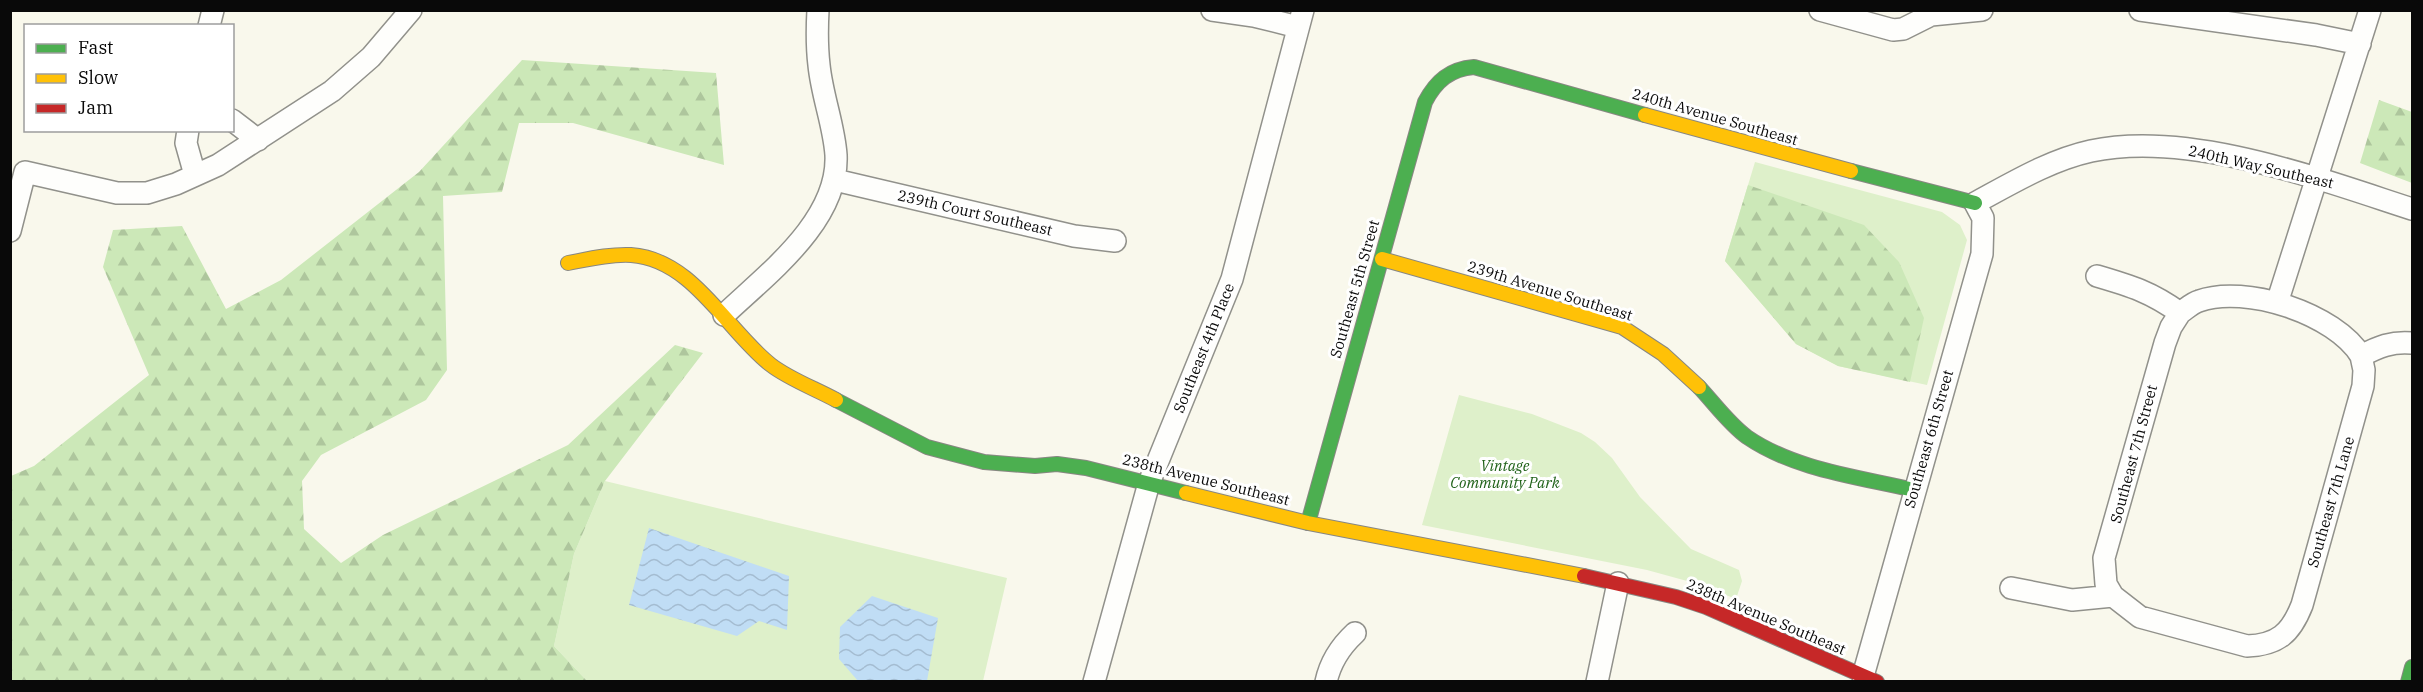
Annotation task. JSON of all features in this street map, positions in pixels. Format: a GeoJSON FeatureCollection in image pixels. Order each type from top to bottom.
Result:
{"type":"FeatureCollection","features":[{"type":"Feature","properties":{"kind":"street"},"geometry":{"type":"LineString","coordinates":[[10,231],[25,172],[117,193],[147,192],[176,184],[218,165],[332,91],[363,64],[396,30],[411,10]]}},
{"type":"Feature","properties":{"kind":"street"},"geometry":{"type":"LineString","coordinates":[[724,315],[801,240],[821,213],[835,180],[836,154],[819,65],[818,10]]}},
{"type":"Feature","properties":{"kind":"street"},"geometry":{"type":"LineString","coordinates":[[1212,10],[1300,19]]}},
{"type":"Feature","properties":{"kind":"street"},"geometry":{"type":"LineString","coordinates":[[1820,10],[1893,30],[1903,29],[1930,15],[1982,10]]}},
{"type":"Feature","properties":{"kind":"street"},"geometry":{"type":"LineString","coordinates":[[2140,10],[2316,35],[2360,44]]}},
{"type":"Feature","properties":{"kind":"street"},"geometry":{"type":"LineString","coordinates":[[2277,303],[2370,10]]}},
{"type":"Feature","properties":{"kind":"street","name":"Southeast 4th Place"},"geometry":{"type":"LineString","coordinates":[[1094,681],[1149,483],[1232,279],[1300,19]]}},
{"type":"Feature","properties":{"kind":"street","name":"240th Avenue Southeast"},"geometry":{"type":"LineString","coordinates":[[1449,72],[1461,67],[1474,67],[1782,153],[1975,203]]}},
{"type":"Feature","properties":{"kind":"street","name":"Southeast 5th Street"},"geometry":{"type":"LineString","coordinates":[[1308,523],[1425,102],[1430,91],[1449,72]]}},
{"type":"Feature","properties":{"kind":"street"},"geometry":{"type":"LineString","coordinates":[[234,122],[258,140]]}},
{"type":"Feature","properties":{"kind":"street"},"geometry":{"type":"LineString","coordinates":[[188,132],[186,143],[195,175]]}},
{"type":"Feature","properties":{"kind":"street","name":"240th Way Southeast"},"geometry":{"type":"LineString","coordinates":[[1975,203],[2025,175],[2060,160],[2092,151],[2148,146],[2178,148],[2240,159],[2316,178],[2412,209]]}},
{"type":"Feature","properties":{"kind":"street","name":"239th Court Southeast"},"geometry":{"type":"LineString","coordinates":[[835,180],[1074,236],[1115,241]]}},
{"type":"Feature","properties":{"kind":"street","name":"Southeast 6th Street"},"geometry":{"type":"LineString","coordinates":[[1870,679],[1914,490],[1982,255],[1983,218],[1975,203]]}},
{"type":"Feature","properties":{"kind":"street","name":"238th Avenue Southeast"},"geometry":{"type":"LineString","coordinates":[[568,263],[607,256],[631,255],[656,260],[677,270],[772,366],[927,447],[984,462],[1035,466],[1057,464],[1086,468],[1308,523],[1618,583],[1706,607],[1870,679]]}},
{"type":"Feature","properties":{"kind":"street","name":"239th Avenue Southeast"},"geometry":{"type":"LineString","coordinates":[[1382,259],[1622,327],[1641,336],[1661,351],[1744,435],[1764,447],[1788,458],[1914,490]]}},
{"type":"Feature","properties":{"kind":"street"},"geometry":{"type":"LineString","coordinates":[[2097,276],[2141,289],[2158,297],[2180,313],[2198,301],[2214,297],[2238,297],[2277,303],[2304,312],[2341,332],[2353,343],[2361,356],[2381,345],[2399,342],[2412,343]]}},
{"type":"Feature","properties":{"kind":"street","name":"Southeast 7th Street"},"geometry":{"type":"LineString","coordinates":[[2113,596],[2106,584],[2104,558],[2165,343],[2170,327],[2180,313]]}},
{"type":"Feature","properties":{"kind":"street","name":"Southeast 7th Lane"},"geometry":{"type":"LineString","coordinates":[[2113,596],[2140,617],[2247,646],[2264,645],[2277,640],[2292,625],[2302,605],[2363,386],[2364,370],[2361,356]]}},
{"type":"Feature","properties":{"kind":"street"},"geometry":{"type":"LineString","coordinates":[[1597,681],[1618,583]]}},
{"type":"Feature","properties":{"kind":"street"},"geometry":{"type":"LineString","coordinates":[[2011,588],[2072,600],[2113,596]]}},
{"type":"Feature","properties":{"kind":"street"},"geometry":{"type":"LineString","coordinates":[[1326,681],[1334,660],[1345,642],[1355,633]]}},
{"type":"Feature","properties":{"kind":"street"},"geometry":{"type":"LineString","coordinates":[[2408,681],[2412,667]]}},
{"type":"Feature","properties":{"kind":"green space"},"geometry":{"type":"Polygon","coordinates":[[[522,60],[716,73],[724,165],[573,123],[519,123],[502,192],[443,196],[447,370],[426,400],[321,455],[302,481],[304,529],[341,563],[383,535],[568,445],[675,345],[703,353],[605,481],[574,554],[554,646],[587,681],[11,681],[11,476],[34,466],[149,375],[103,267],[113,230],[182,226],[226,309],[281,280],[419,172],[522,60]]]}},
{"type":"Feature","properties":{"kind":"green space"},"geometry":{"type":"Polygon","coordinates":[[[2379,100],[2412,112],[2412,183],[2360,163],[2379,100]]]}},
{"type":"Feature","properties":{"kind":"green space"},"geometry":{"type":"Polygon","coordinates":[[[1755,162],[1942,212],[1960,225],[1967,240],[1927,385],[1838,366],[1796,344],[1725,261],[1755,162]]]}},
{"type":"Feature","properties":{"kind":"green space"},"geometry":{"type":"Polygon","coordinates":[[[1748,185],[1864,225],[1899,262],[1924,318],[1910,382],[1838,366],[1796,344],[1725,261],[1748,185]]]}},
{"type":"Feature","properties":{"kind":"green space","name":"Vintage Community Park"},"geometry":{"type":"Polygon","coordinates":[[[1459,395],[1532,414],[1581,433],[1595,442],[1612,458],[1640,497],[1691,549],[1739,570],[1742,581],[1736,599],[1698,584],[1647,570],[1422,525],[1459,395]]]}},
{"type":"Feature","properties":{"kind":"green space"},"geometry":{"type":"Polygon","coordinates":[[[605,481],[1007,578],[983,681],[587,681],[554,646],[574,554],[605,481]]]}},
{"type":"Feature","properties":{"kind":"water"},"geometry":{"type":"Polygon","coordinates":[[[649,528],[789,576],[787,630],[759,621],[737,636],[629,605],[649,528]]]}},
{"type":"Feature","properties":{"kind":"water"},"geometry":{"type":"Polygon","coordinates":[[[872,596],[938,618],[927,681],[858,681],[839,659],[840,627],[872,596]]]}},
{"type":"Feature","properties":{"kind":"traffic: fast"},"geometry":{"type":"LineString","coordinates":[[1308,523],[1425,102],[1434,88],[1451,73],[1474,67],[1645,115]]}},
{"type":"Feature","properties":{"kind":"traffic: fast"},"geometry":{"type":"LineString","coordinates":[[1851,171],[1975,203]]}},
{"type":"Feature","properties":{"kind":"traffic: fast"},"geometry":{"type":"LineString","coordinates":[[1699,387],[1734,426],[1766,448],[1806,465],[1914,490]]}},
{"type":"Feature","properties":{"kind":"traffic: fast"},"geometry":{"type":"LineString","coordinates":[[836,400],[927,447],[984,462],[1035,466],[1057,464],[1086,468],[1186,493]]}},
{"type":"Feature","properties":{"kind":"traffic: fast"},"geometry":{"type":"LineString","coordinates":[[2408,682],[2412,667]]}},
{"type":"Feature","properties":{"kind":"traffic: slow"},"geometry":{"type":"LineString","coordinates":[[1645,115],[1851,171]]}},
{"type":"Feature","properties":{"kind":"traffic: slow"},"geometry":{"type":"LineString","coordinates":[[568,263],[607,256],[631,255],[653,259],[673,269],[708,299],[755,351],[771,365],[836,400]]}},
{"type":"Feature","properties":{"kind":"traffic: slow"},"geometry":{"type":"LineString","coordinates":[[1382,259],[1622,327],[1663,354],[1699,387]]}},
{"type":"Feature","properties":{"kind":"traffic: slow"},"geometry":{"type":"LineString","coordinates":[[1186,493],[1308,523],[1584,576]]}},
{"type":"Feature","properties":{"kind":"traffic: jam"},"geometry":{"type":"LineString","coordinates":[[1584,576],[1676,597],[1706,607],[1877,682]]}}]}
